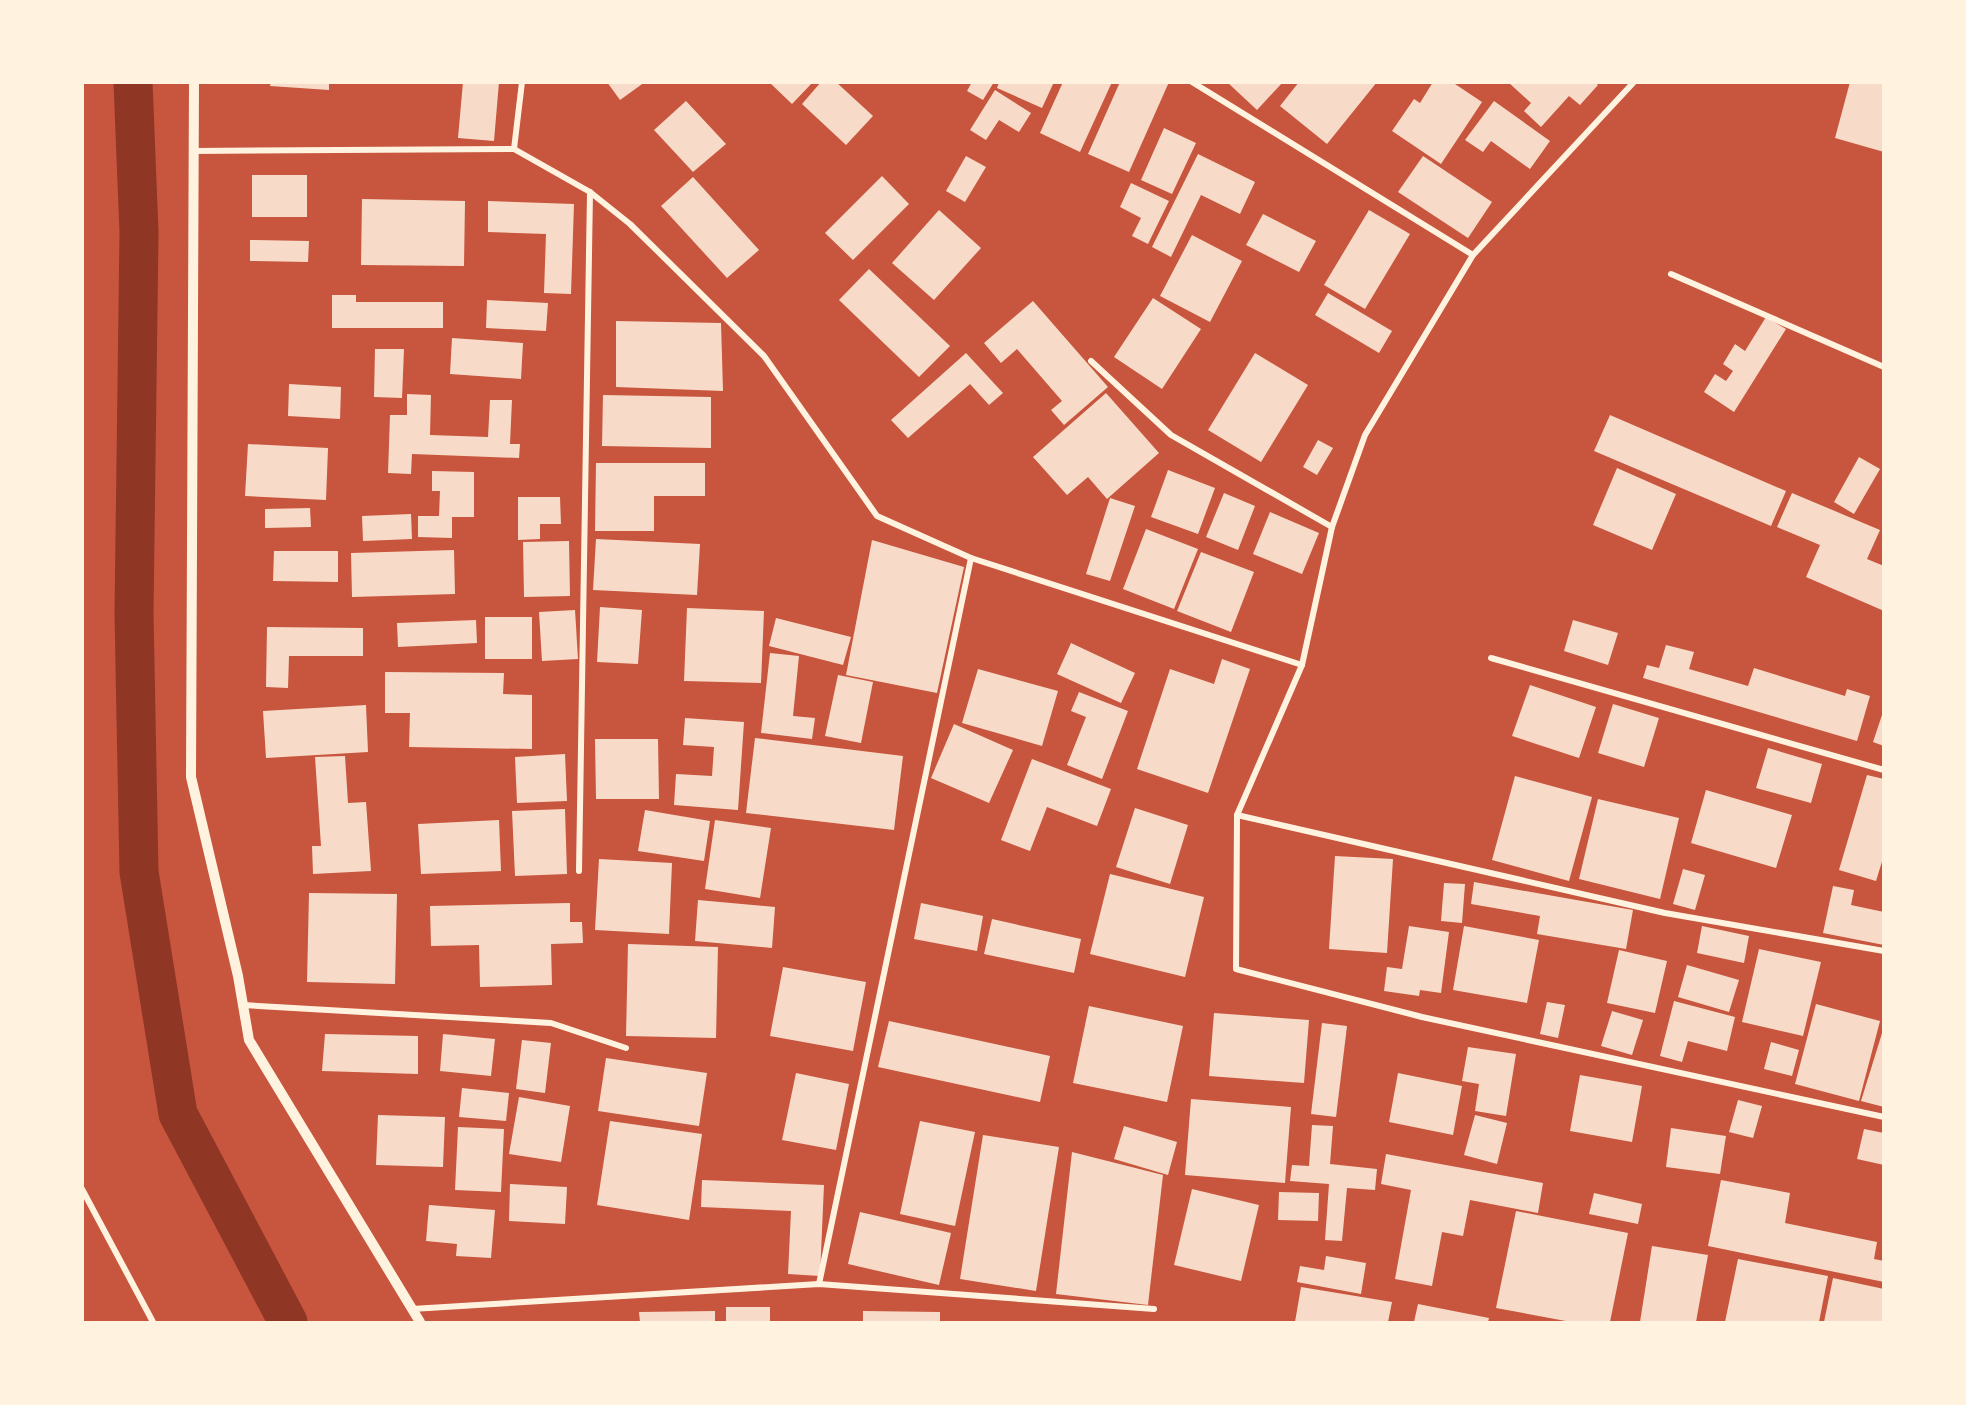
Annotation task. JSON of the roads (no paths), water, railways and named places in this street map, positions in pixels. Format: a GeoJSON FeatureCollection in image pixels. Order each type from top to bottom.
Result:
{"type":"FeatureCollection","features":[{"type":"Feature","properties":{"kind":"street"},"geometry":{"type":"LineString","coordinates":[[194,82],[191,777],[249,1040],[420,1323]]}},
{"type":"Feature","properties":{"kind":"street"},"geometry":{"type":"LineString","coordinates":[[514,149],[522,82]]}},
{"type":"Feature","properties":{"kind":"street"},"geometry":{"type":"LineString","coordinates":[[1192,82],[1473,255]]}},
{"type":"Feature","properties":{"kind":"street"},"geometry":{"type":"LineString","coordinates":[[1634,82],[1473,255],[1365,435],[1332,527],[1302,665],[1237,815],[1236,969],[1422,1017],[1884,1117]]}},
{"type":"Feature","properties":{"kind":"street"},"geometry":{"type":"LineString","coordinates":[[192,151],[514,149],[590,192],[630,224],[764,356],[878,516],[971,558],[1302,665]]}},
{"type":"Feature","properties":{"kind":"street"},"geometry":{"type":"LineString","coordinates":[[579,871],[590,192]]}},
{"type":"Feature","properties":{"kind":"street"},"geometry":{"type":"LineString","coordinates":[[1671,274],[1884,367]]}},
{"type":"Feature","properties":{"kind":"street"},"geometry":{"type":"LineString","coordinates":[[1091,361],[1171,435],[1332,527]]}},
{"type":"Feature","properties":{"kind":"street"},"geometry":{"type":"LineString","coordinates":[[819,1284],[971,558]]}},
{"type":"Feature","properties":{"kind":"street"},"geometry":{"type":"LineString","coordinates":[[1491,658],[1884,770]]}},
{"type":"Feature","properties":{"kind":"street"},"geometry":{"type":"LineString","coordinates":[[1237,815],[1665,913],[1884,951]]}},
{"type":"Feature","properties":{"kind":"street"},"geometry":{"type":"LineString","coordinates":[[243,1005],[551,1023],[626,1048]]}},
{"type":"Feature","properties":{"kind":"street"},"geometry":{"type":"LineString","coordinates":[[82,1189],[153,1323]]}},
{"type":"Feature","properties":{"kind":"street"},"geometry":{"type":"LineString","coordinates":[[412,1309],[819,1284],[1154,1309]]}},
{"type":"Feature","properties":{"kind":"waterway"},"geometry":{"type":"LineString","coordinates":[[133,82],[139,232],[134,613],[139,872],[178,1114],[288,1322]]}}]}
